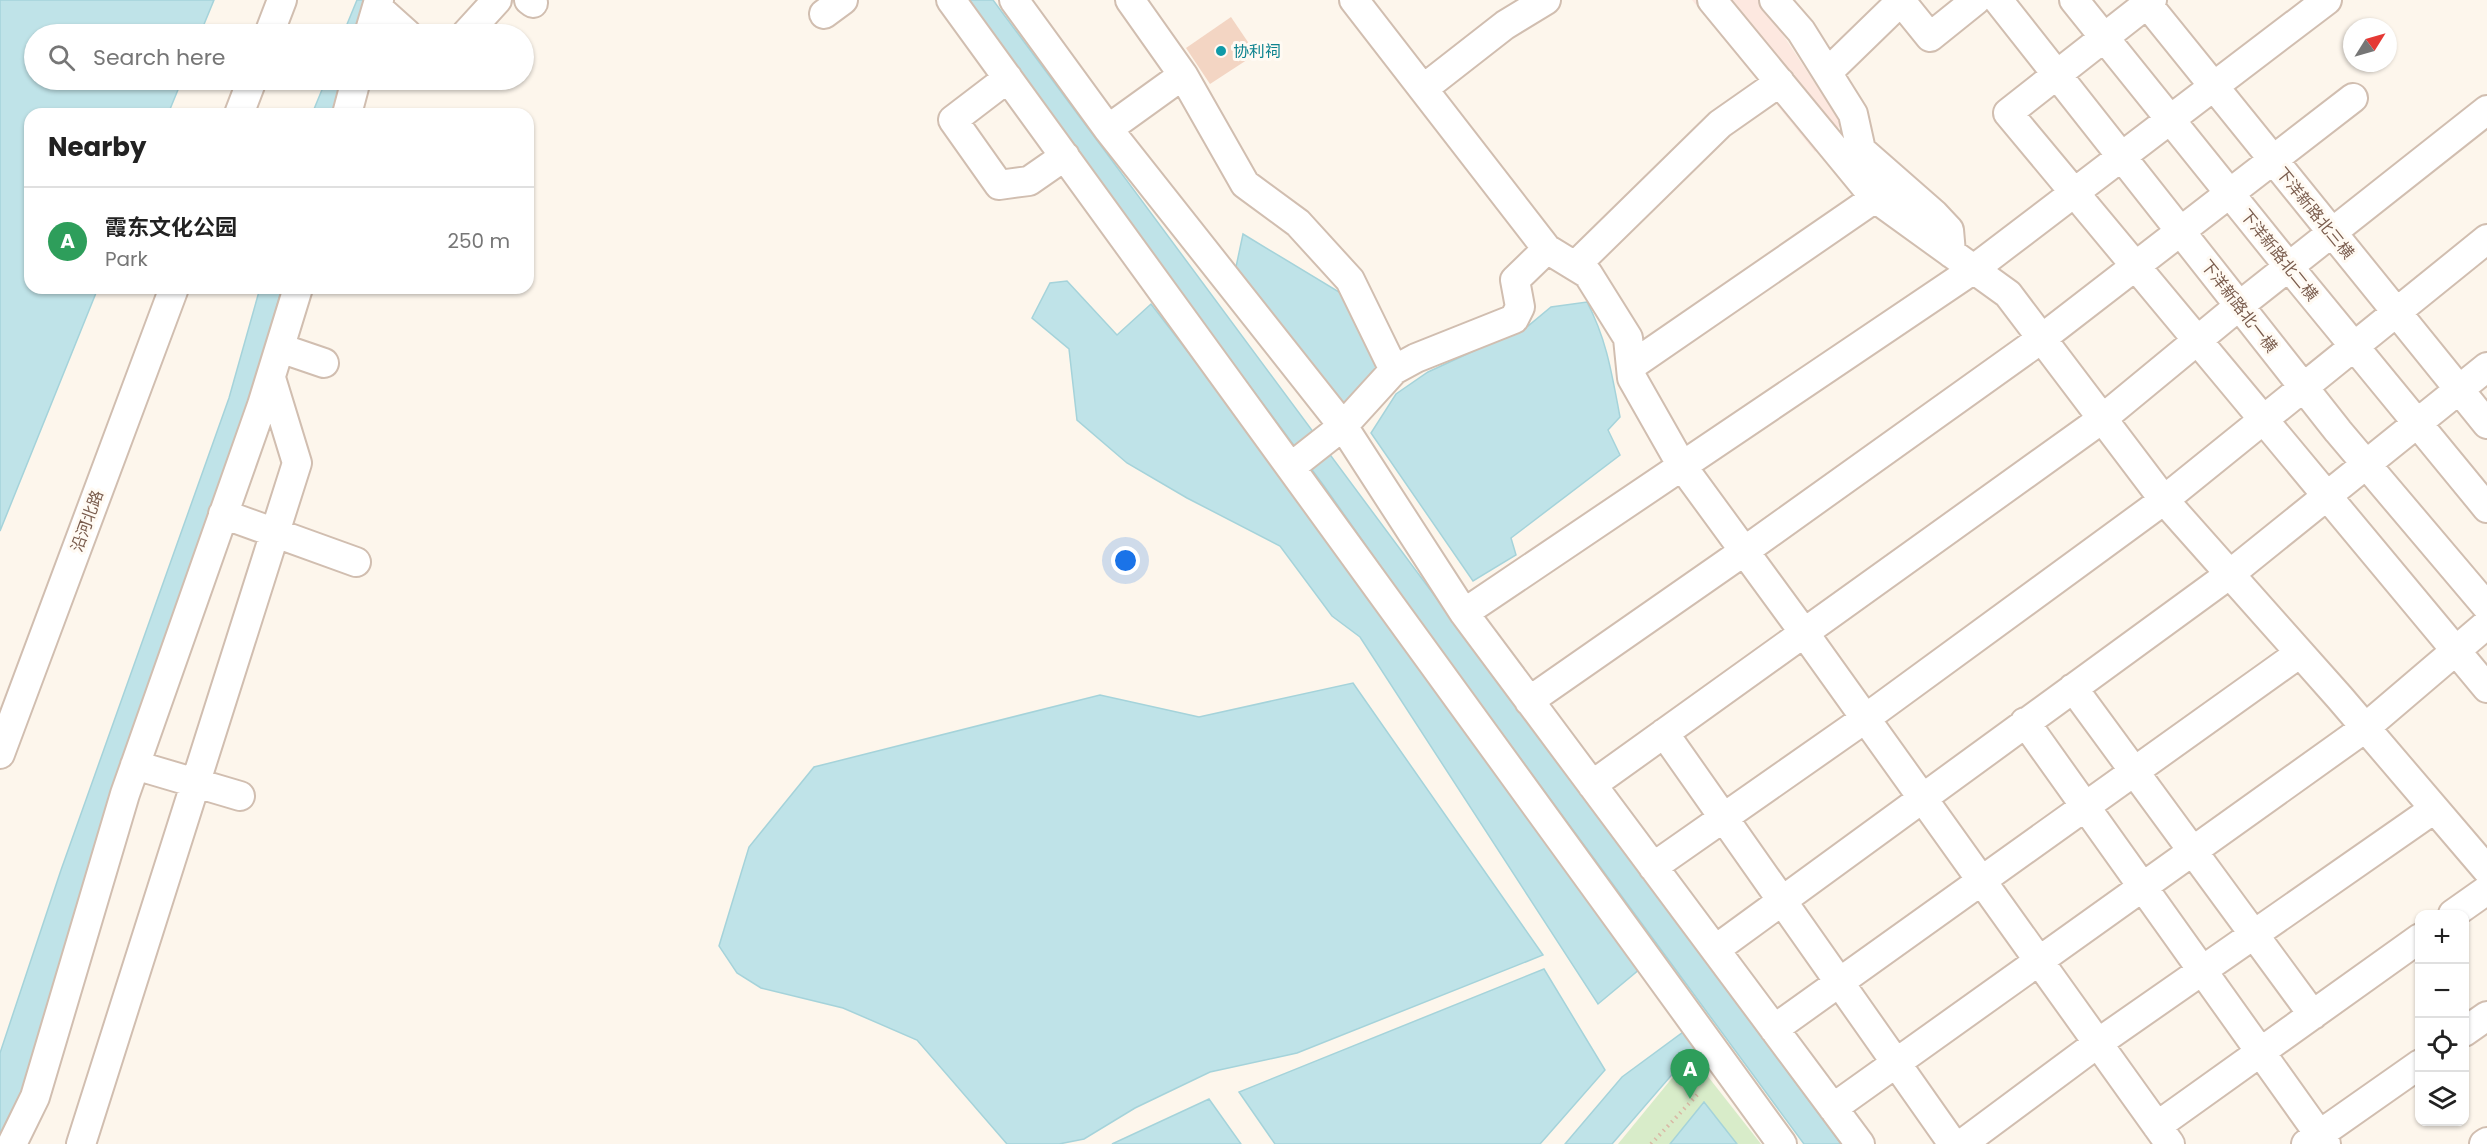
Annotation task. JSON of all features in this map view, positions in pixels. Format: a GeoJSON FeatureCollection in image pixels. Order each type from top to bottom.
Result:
{"type":"FeatureCollection","features":[{"type":"Feature","properties":{"kind":"street"},"geometry":{"type":"LineString","coordinates":[[273,24],[282,0]]}},
{"type":"Feature","properties":{"kind":"street"},"geometry":{"type":"LineString","coordinates":[[475,24],[497,0]]}},
{"type":"Feature","properties":{"kind":"street"},"geometry":{"type":"LineString","coordinates":[[951,0],[1782,1144]]}},
{"type":"Feature","properties":{"kind":"street"},"geometry":{"type":"LineString","coordinates":[[1014,0],[1108,129],[1343,426],[1464,613],[1860,1144]]}},
{"type":"Feature","properties":{"kind":"street"},"geometry":{"type":"LineString","coordinates":[[1130,0],[1183,75],[1245,184],[1298,223],[1350,280],[1394,370]]}},
{"type":"Feature","properties":{"kind":"street"},"geometry":{"type":"LineString","coordinates":[[1423,89],[1505,25],[1546,0]]}},
{"type":"Feature","properties":{"kind":"street"},"geometry":{"type":"LineString","coordinates":[[1712,0],[1875,198],[2008,294],[2164,500],[2300,653],[2487,870]]}},
{"type":"Feature","properties":{"kind":"street"},"geometry":{"type":"LineString","coordinates":[[1774,0],[1801,31],[1853,114],[1861,150],[1949,230],[1951,253]]}},
{"type":"Feature","properties":{"kind":"street"},"geometry":{"type":"LineString","coordinates":[[1831,69],[1900,1],[1930,37],[1976,0]]}},
{"type":"Feature","properties":{"kind":"street","name":"下洋新路北一横"},"geometry":{"type":"LineString","coordinates":[[1998,0],[2366,465],[2487,607]]}},
{"type":"Feature","properties":{"kind":"street","name":"下洋新路北二横"},"geometry":{"type":"LineString","coordinates":[[2074,0],[2487,508]]}},
{"type":"Feature","properties":{"kind":"street"},"geometry":{"type":"LineString","coordinates":[[1464,613],[1974,269],[2327,0]]}},
{"type":"Feature","properties":{"kind":"street"},"geometry":{"type":"LineString","coordinates":[[2148,1],[2008,113],[2487,688]]}},
{"type":"Feature","properties":{"kind":"street","name":"下洋新路北三横"},"geometry":{"type":"LineString","coordinates":[[2148,1],[2331,234],[2487,424]]}},
{"type":"Feature","properties":{"kind":"street"},"geometry":{"type":"LineString","coordinates":[[372,24],[378,4],[397,24]]}},
{"type":"Feature","properties":{"kind":"street"},"geometry":{"type":"LineString","coordinates":[[1365,4],[1423,89],[1547,249],[1588,274],[1628,338],[1632,378],[1682,466],[1866,718],[2164,1135],[2313,1015],[2415,942]]}},
{"type":"Feature","properties":{"kind":"street"},"geometry":{"type":"LineString","coordinates":[[1108,129],[1183,75]]}},
{"type":"Feature","properties":{"kind":"street"},"geometry":{"type":"LineString","coordinates":[[1008,78],[953,120],[999,184],[1029,181],[1065,156]]}},
{"type":"Feature","properties":{"kind":"street"},"geometry":{"type":"LineString","coordinates":[[1575,266],[1720,124],[1780,82]]}},
{"type":"Feature","properties":{"kind":"street"},"geometry":{"type":"LineString","coordinates":[[241,108],[248,90]]}},
{"type":"Feature","properties":{"kind":"street"},"geometry":{"type":"LineString","coordinates":[[349,108],[353,90]]}},
{"type":"Feature","properties":{"kind":"street"},"geometry":{"type":"LineString","coordinates":[[1529,701],[1743,552],[2041,339],[2353,98]]}},
{"type":"Feature","properties":{"kind":"street"},"geometry":{"type":"LineString","coordinates":[[1592,785],[2102,419],[2487,110]]}},
{"type":"Feature","properties":{"kind":"street"},"geometry":{"type":"LineString","coordinates":[[1631,366],[1875,198]]}},
{"type":"Feature","properties":{"kind":"street"},"geometry":{"type":"LineString","coordinates":[[1653,867],[1866,718],[2164,500],[2487,239]]}},
{"type":"Feature","properties":{"kind":"street"},"geometry":{"type":"LineString","coordinates":[[1291,467],[1343,426],[1394,370],[1416,358],[1514,319],[1520,307],[1515,280],[1547,249]]}},
{"type":"Feature","properties":{"kind":"street","name":"沿河北路"},"geometry":{"type":"LineString","coordinates":[[0,754],[172,294]]}},
{"type":"Feature","properties":{"kind":"street"},"geometry":{"type":"LineString","coordinates":[[12,1144],[35,1097],[135,765],[271,378],[296,294]]}},
{"type":"Feature","properties":{"kind":"street"},"geometry":{"type":"LineString","coordinates":[[280,348],[324,363]]}},
{"type":"Feature","properties":{"kind":"street"},"geometry":{"type":"LineString","coordinates":[[1716,949],[2230,574],[2487,367]]}},
{"type":"Feature","properties":{"kind":"street"},"geometry":{"type":"LineString","coordinates":[[81,1144],[297,463],[271,378]]}},
{"type":"Feature","properties":{"kind":"street"},"geometry":{"type":"LineString","coordinates":[[223,514],[356,562]]}},
{"type":"Feature","properties":{"kind":"street"},"geometry":{"type":"LineString","coordinates":[[1833,1108],[2365,728],[2487,624]]}},
{"type":"Feature","properties":{"kind":"street"},"geometry":{"type":"LineString","coordinates":[[1774,1029],[2300,653]]}},
{"type":"Feature","properties":{"kind":"street"},"geometry":{"type":"LineString","coordinates":[[2073,688],[2313,1015]]}},
{"type":"Feature","properties":{"kind":"street"},"geometry":{"type":"LineString","coordinates":[[2025,722],[2326,1144]]}},
{"type":"Feature","properties":{"kind":"street"},"geometry":{"type":"LineString","coordinates":[[1664,733],[1953,1144]]}},
{"type":"Feature","properties":{"kind":"street"},"geometry":{"type":"LineString","coordinates":[[135,765],[240,796]]}},
{"type":"Feature","properties":{"kind":"street"},"geometry":{"type":"LineString","coordinates":[[1962,1144],[2098,1043],[2434,809]]}},
{"type":"Feature","properties":{"kind":"street"},"geometry":{"type":"LineString","coordinates":[[2459,910],[2487,890]]}},
{"type":"Feature","properties":{"kind":"street"},"geometry":{"type":"LineString","coordinates":[[2469,1029],[2487,1016]]}},
{"type":"Feature","properties":{"kind":"street"},"geometry":{"type":"LineString","coordinates":[[2306,1144],[2415,1068]]}},
{"type":"Feature","properties":{"kind":"path"},"geometry":{"type":"LineString","coordinates":[[1651,1144],[1698,1094]]}},
{"type":"Feature","properties":{"kind":"shaded area"},"geometry":{"type":"Polygon","coordinates":[[[1692,0],[1760,0],[1842,124],[1815,152],[1692,0]]]}},
{"type":"Feature","properties":{"kind":"green space"},"geometry":{"type":"Polygon","coordinates":[[[1691,1055],[1761,1144],[1618,1144],[1691,1055]]]}},
{"type":"Feature","properties":{"kind":"water"},"geometry":{"type":"Polygon","coordinates":[[[0,0],[214,0],[204,24],[24,24],[24,90],[178,90],[170,108],[24,108],[24,294],[96,294],[0,531],[0,0]]]}},
{"type":"Feature","properties":{"kind":"water"},"geometry":{"type":"Polygon","coordinates":[[[357,0],[366,0],[359,24],[347,24],[357,0]]]}},
{"type":"Feature","properties":{"kind":"water"},"geometry":{"type":"Polygon","coordinates":[[[964,0],[993,0],[1841,1144],[1804,1144],[1420,622],[1324,486],[964,0]]]}},
{"type":"Feature","properties":{"kind":"water"},"geometry":{"type":"Polygon","coordinates":[[[322,90],[340,90],[335,108],[314,108],[322,90]]]}},
{"type":"Feature","properties":{"kind":"water"},"geometry":{"type":"Polygon","coordinates":[[[1243,234],[1349,298],[1382,370],[1348,410],[1233,281],[1243,234]]]}},
{"type":"Feature","properties":{"kind":"water"},"geometry":{"type":"Polygon","coordinates":[[[1067,281],[1117,335],[1151,304],[1332,539],[1641,968],[1598,1004],[1360,637],[1332,616],[1280,546],[1187,498],[1127,463],[1077,420],[1069,349],[1032,318],[1050,283],[1067,281]]]}},
{"type":"Feature","properties":{"kind":"water"},"geometry":{"type":"Polygon","coordinates":[[[258,294],[280,294],[254,384],[5,1144],[0,1144],[0,1053],[61,870],[229,398],[258,294]]]}},
{"type":"Feature","properties":{"kind":"water"},"geometry":{"type":"Polygon","coordinates":[[[1587,302],[1604,344],[1611,372],[1620,417],[1608,430],[1620,455],[1511,538],[1516,555],[1473,581],[1371,433],[1396,394],[1428,372],[1528,326],[1551,307],[1587,302]]]}},
{"type":"Feature","properties":{"kind":"water"},"geometry":{"type":"Polygon","coordinates":[[[1353,683],[1543,955],[1297,1053],[1210,1072],[1135,1108],[1084,1139],[1059,1144],[1007,1144],[917,1040],[843,1008],[761,988],[737,973],[719,946],[749,847],[814,767],[1100,695],[1199,717],[1353,683]]]}},
{"type":"Feature","properties":{"kind":"water"},"geometry":{"type":"Polygon","coordinates":[[[1544,969],[1605,1070],[1540,1144],[1275,1144],[1239,1092],[1544,969]]]}},
{"type":"Feature","properties":{"kind":"water"},"geometry":{"type":"Polygon","coordinates":[[[1686,1030],[1695,1048],[1612,1144],[1565,1144],[1622,1077],[1686,1030]]]}},
{"type":"Feature","properties":{"kind":"water"},"geometry":{"type":"Polygon","coordinates":[[[1209,1099],[1241,1144],[1112,1144],[1209,1099]]]}},
{"type":"Feature","properties":{"kind":"water"},"geometry":{"type":"Polygon","coordinates":[[[1704,1102],[1737,1144],[1670,1144],[1704,1102]]]}},
{"type":"Feature","properties":{"kind":"building","name":"协利祠"},"geometry":{"type":"Polygon","coordinates":[[[1231,17],[1256,54],[1210,84],[1186,48],[1231,17]]]}},
{"type":"Feature","properties":{"kind":"place","name":"协利祠"},"geometry":{"type":"Point","coordinates":[1221,51]}},
{"type":"Feature","properties":{"kind":"place","name":"霞东文化公园"},"geometry":{"type":"Point","coordinates":[1690,1099]}}]}
